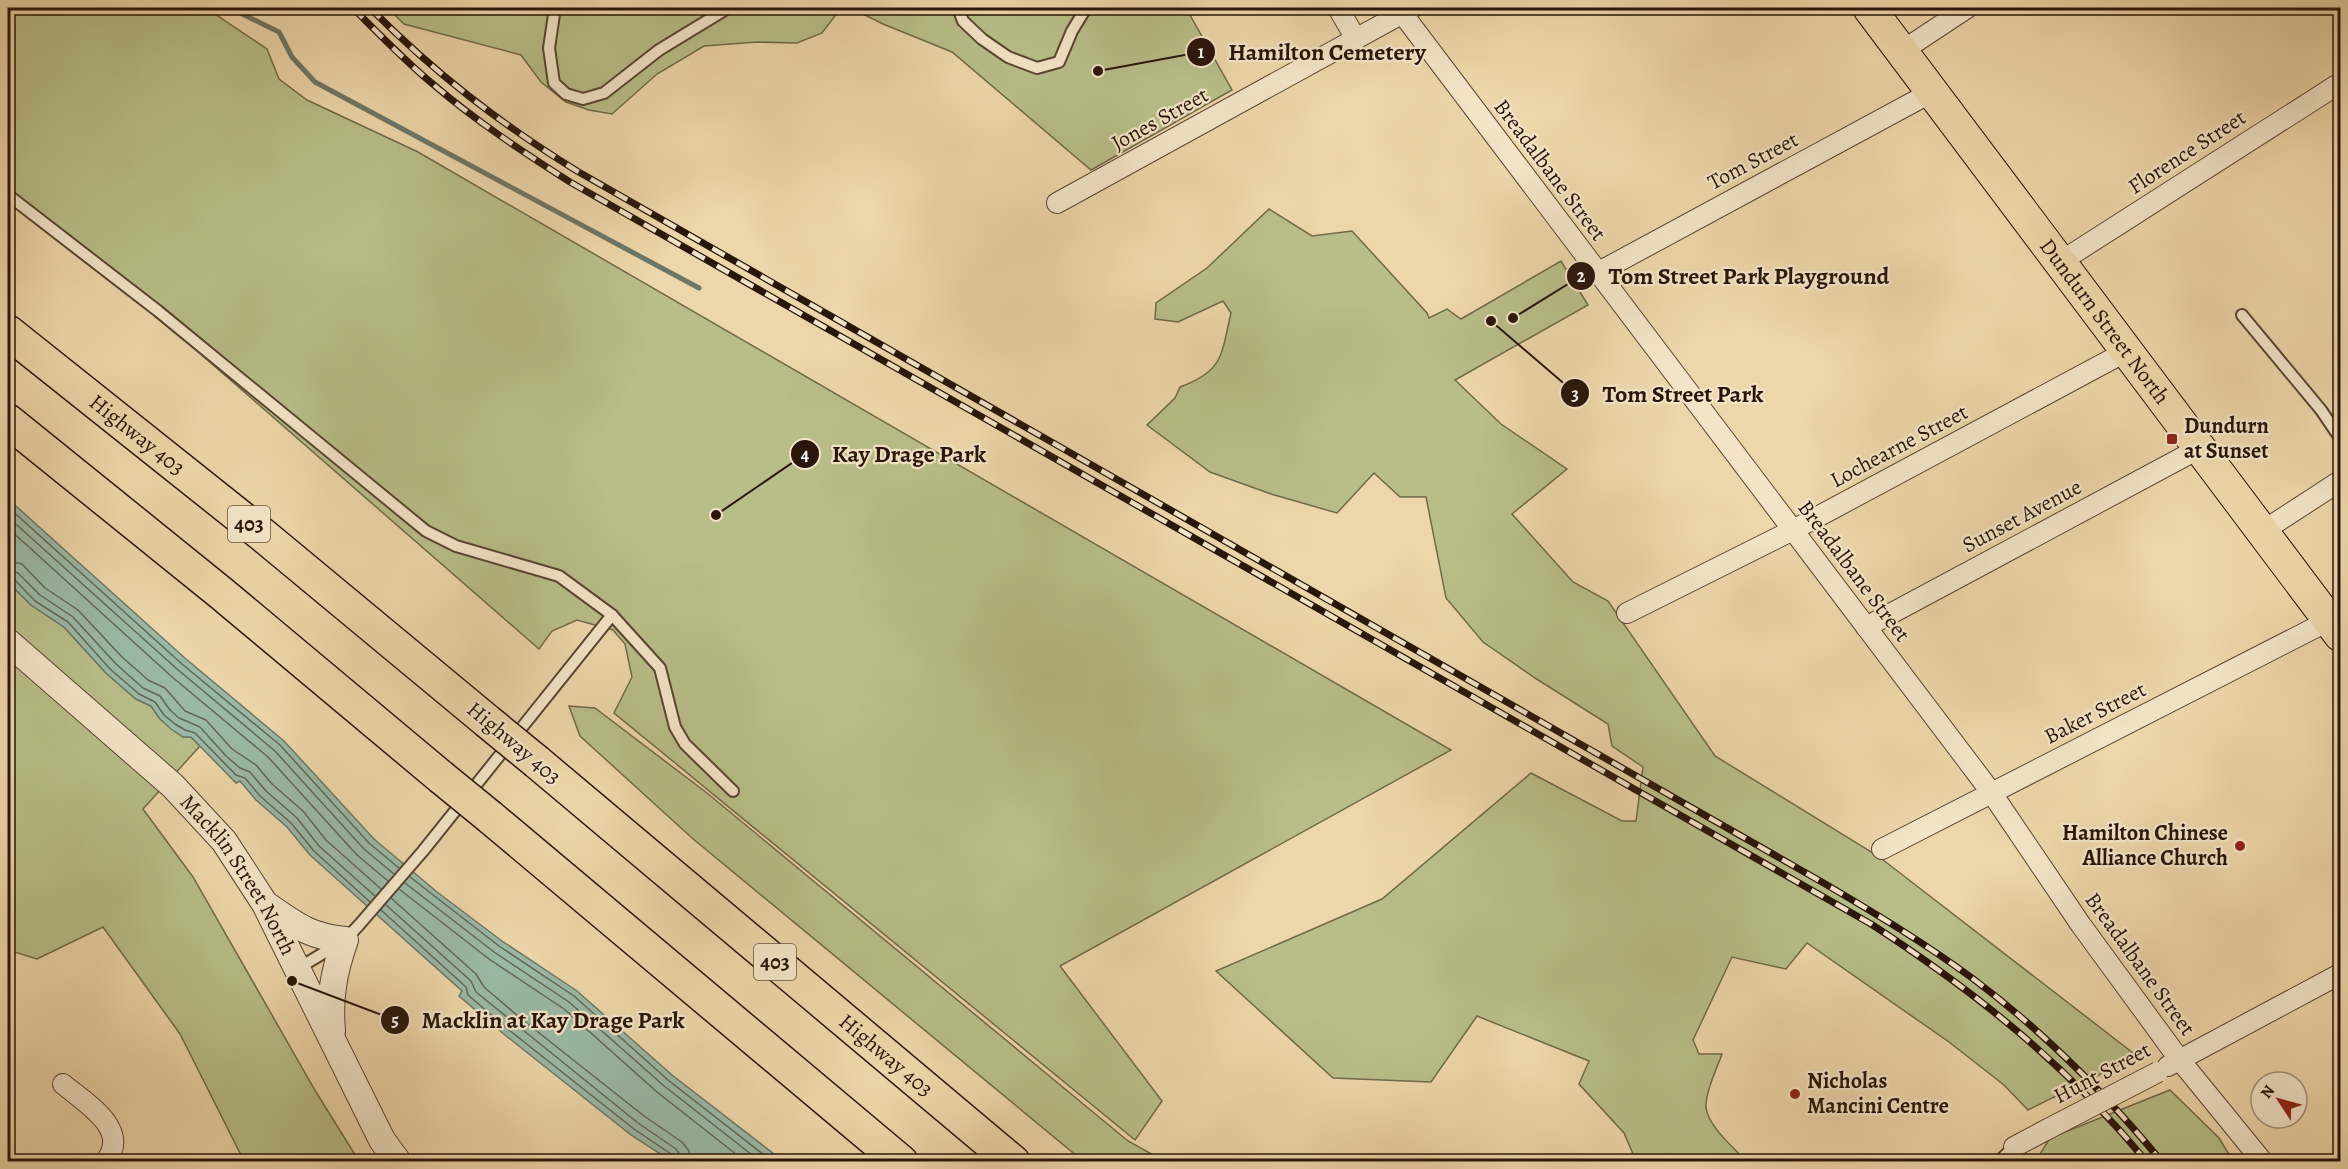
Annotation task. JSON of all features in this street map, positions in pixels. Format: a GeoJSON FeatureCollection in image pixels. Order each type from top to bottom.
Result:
{"type":"FeatureCollection","features":[{"type":"Feature","properties":{"kind":"highway","name":"Highway 403"},"geometry":{"type":"LineString","coordinates":[[8,332],[264,536],[1013,1161]]}},
{"type":"Feature","properties":{"kind":"highway"},"geometry":{"type":"LineString","coordinates":[[8,421],[221,593],[901,1161]]}},
{"type":"Feature","properties":{"kind":"main road","name":"Dundurn Street North"},"geometry":{"type":"LineString","coordinates":[[1869,8],[2335,628]]}},
{"type":"Feature","properties":{"kind":"street"},"geometry":{"type":"LineString","coordinates":[[1338,8],[1356,39]]}},
{"type":"Feature","properties":{"kind":"street"},"geometry":{"type":"LineString","coordinates":[[1902,51],[1966,8]]}},
{"type":"Feature","properties":{"kind":"street","name":"Jones Street"},"geometry":{"type":"LineString","coordinates":[[1058,203],[1407,10]]}},
{"type":"Feature","properties":{"kind":"street","name":"Breadalbane Street"},"geometry":{"type":"LineString","coordinates":[[1407,10],[1597,273],[1991,792],[2081,925],[2179,1059],[2263,1161]]}},
{"type":"Feature","properties":{"kind":"street","name":"Florence Street"},"geometry":{"type":"LineString","coordinates":[[2060,262],[2340,83]]}},
{"type":"Feature","properties":{"kind":"street","name":"Tom Street"},"geometry":{"type":"LineString","coordinates":[[1597,273],[1932,92]]}},
{"type":"Feature","properties":{"kind":"street","name":"Lochearne Street"},"geometry":{"type":"LineString","coordinates":[[1627,613],[1793,530],[2127,351]]}},
{"type":"Feature","properties":{"kind":"street","name":"Sunset Avenue"},"geometry":{"type":"LineString","coordinates":[[1866,627],[2200,448]]}},
{"type":"Feature","properties":{"kind":"street"},"geometry":{"type":"LineString","coordinates":[[2263,531],[2340,481]]}},
{"type":"Feature","properties":{"kind":"street","name":"Baker Street"},"geometry":{"type":"LineString","coordinates":[[1882,849],[1991,792],[2335,628]]}},
{"type":"Feature","properties":{"kind":"street","name":"Macklin Street North"},"geometry":{"type":"LineString","coordinates":[[8,642],[173,786],[224,841],[265,904],[382,1140],[398,1161]]}},
{"type":"Feature","properties":{"kind":"street"},"geometry":{"type":"LineString","coordinates":[[265,904],[295,925],[319,937],[352,933]]}},
{"type":"Feature","properties":{"kind":"street"},"geometry":{"type":"LineString","coordinates":[[334,1042],[330,1008],[334,971],[352,933]]}},
{"type":"Feature","properties":{"kind":"street","name":"Hunt Street"},"geometry":{"type":"LineString","coordinates":[[2014,1147],[2340,974]]}},
{"type":"Feature","properties":{"kind":"street"},"geometry":{"type":"LineString","coordinates":[[63,1084],[107,1122],[112,1131],[112,1151],[105,1161]]}},
{"type":"Feature","properties":{"kind":"lane"},"geometry":{"type":"LineString","coordinates":[[555,8],[549,48],[554,82],[566,94],[583,99],[604,93],[658,50],[728,8]]}},
{"type":"Feature","properties":{"kind":"lane"},"geometry":{"type":"LineString","coordinates":[[958,8],[963,21],[982,39],[1008,57],[1037,68],[1048,67],[1059,62],[1072,31],[1086,8]]}},
{"type":"Feature","properties":{"kind":"lane"},"geometry":{"type":"LineString","coordinates":[[8,195],[158,311],[426,531],[456,546],[559,576],[612,615],[660,668],[675,727],[685,744],[733,791]]}},
{"type":"Feature","properties":{"kind":"lane"},"geometry":{"type":"LineString","coordinates":[[2242,315],[2321,410],[2340,438]]}},
{"type":"Feature","properties":{"kind":"lane"},"geometry":{"type":"LineString","coordinates":[[297,969],[352,933],[423,851],[612,615]]}},
{"type":"Feature","properties":{"kind":"lane"},"geometry":{"type":"LineString","coordinates":[[1998,1161],[2014,1147]]}},
{"type":"Feature","properties":{"kind":"green space"},"geometry":{"type":"Polygon","coordinates":[[[8,8],[206,8],[267,49],[279,79],[307,100],[418,152],[1451,750],[1060,966],[1162,1101],[1135,1140],[614,713],[632,677],[625,644],[613,630],[577,620],[552,631],[539,649],[70,240],[8,199],[8,8]]]}},
{"type":"Feature","properties":{"kind":"green space"},"geometry":{"type":"Polygon","coordinates":[[[388,8],[841,8],[822,33],[797,43],[757,42],[704,46],[657,74],[612,114],[589,110],[566,102],[541,82],[521,55],[404,24],[388,8]]]}},
{"type":"Feature","properties":{"kind":"green space"},"geometry":{"type":"Polygon","coordinates":[[[851,8],[1186,8],[1232,90],[1091,170],[952,52],[883,24],[851,8]]]}},
{"type":"Feature","properties":{"kind":"green space"},"geometry":{"type":"Polygon","coordinates":[[[1269,209],[1312,236],[1352,231],[1427,313],[1429,318],[1447,309],[1461,319],[1561,261],[1588,305],[1455,380],[1501,424],[1567,469],[1512,514],[1573,582],[1608,601],[1715,756],[1878,856],[2137,1056],[2028,1110],[2004,1085],[1949,1042],[1807,943],[1786,969],[1732,957],[1693,1040],[1699,1054],[1722,1054],[1709,1088],[1706,1108],[1717,1130],[1746,1161],[1636,1161],[1624,1133],[1579,1084],[1589,1061],[1477,1016],[1431,1082],[1333,1078],[1216,971],[1382,899],[1531,773],[1622,821],[1636,821],[1643,767],[1612,746],[1608,724],[1483,642],[1446,598],[1426,497],[1400,497],[1374,473],[1337,513],[1271,494],[1210,472],[1147,425],[1175,398],[1180,387],[1205,375],[1213,368],[1222,351],[1231,313],[1223,301],[1178,322],[1155,319],[1156,303],[1207,268],[1269,209]]]}},
{"type":"Feature","properties":{"kind":"green space"},"geometry":{"type":"Polygon","coordinates":[[[8,582],[31,605],[64,627],[106,673],[136,699],[151,706],[160,719],[183,737],[191,737],[200,746],[143,809],[193,877],[316,1092],[359,1161],[244,1161],[180,1034],[103,927],[37,959],[8,950],[8,582]]]}},
{"type":"Feature","properties":{"kind":"green space"},"geometry":{"type":"Polygon","coordinates":[[[569,706],[595,708],[707,793],[1128,1141],[1164,1161],[1083,1161],[692,838],[580,736],[569,706]]]}},
{"type":"Feature","properties":{"kind":"green space"},"geometry":{"type":"Polygon","coordinates":[[[2170,1090],[2219,1138],[2233,1161],[2035,1162],[2050,1138],[2170,1090]]]}},
{"type":"Feature","properties":{"kind":"water"},"geometry":{"type":"Polygon","coordinates":[[[8,499],[186,659],[284,741],[374,839],[437,892],[502,941],[577,991],[672,1075],[783,1161],[671,1161],[631,1135],[459,996],[462,991],[310,855],[287,827],[256,800],[240,781],[236,783],[191,737],[183,737],[171,729],[151,706],[136,699],[123,688],[64,627],[31,605],[8,582],[8,499]]]}},
{"type":"Feature","properties":{"kind":"waterway"},"geometry":{"type":"LineString","coordinates":[[235,8],[238,12],[279,32],[292,57],[315,82],[699,288]]}},
{"type":"Feature","properties":{"kind":"railway"},"geometry":{"type":"LineString","coordinates":[[353,8],[402,57],[466,111],[570,182],[1871,924],[1984,1004],[2018,1032],[2085,1093],[2147,1162]]}},
{"type":"Feature","properties":{"kind":"railway"},"geometry":{"type":"LineString","coordinates":[[370,8],[419,54],[469,96],[577,171],[1827,885],[1919,941],[1998,998],[2049,1042],[2119,1112],[2162,1162]]}},
{"type":"Feature","properties":{"kind":"place","name":"Hamilton Cemetery"},"geometry":{"type":"Point","coordinates":[1098,71]}},
{"type":"Feature","properties":{"kind":"place","name":"Tom Street Park Playground"},"geometry":{"type":"Point","coordinates":[1513,318]}},
{"type":"Feature","properties":{"kind":"place","name":"Tom Street Park"},"geometry":{"type":"Point","coordinates":[1491,321]}},
{"type":"Feature","properties":{"kind":"place","name":"Dundurn at Sunset"},"geometry":{"type":"Point","coordinates":[2172,439]}},
{"type":"Feature","properties":{"kind":"place","name":"Kay Drage Park"},"geometry":{"type":"Point","coordinates":[716,515]}},
{"type":"Feature","properties":{"kind":"place","name":"Hamilton Chinese Alliance Church"},"geometry":{"type":"Point","coordinates":[2240,846]}},
{"type":"Feature","properties":{"kind":"place","name":"Macklin at Kay Drage Park"},"geometry":{"type":"Point","coordinates":[292,981]}},
{"type":"Feature","properties":{"kind":"place","name":"Nicholas Mancini Centre"},"geometry":{"type":"Point","coordinates":[1795,1094]}}]}
